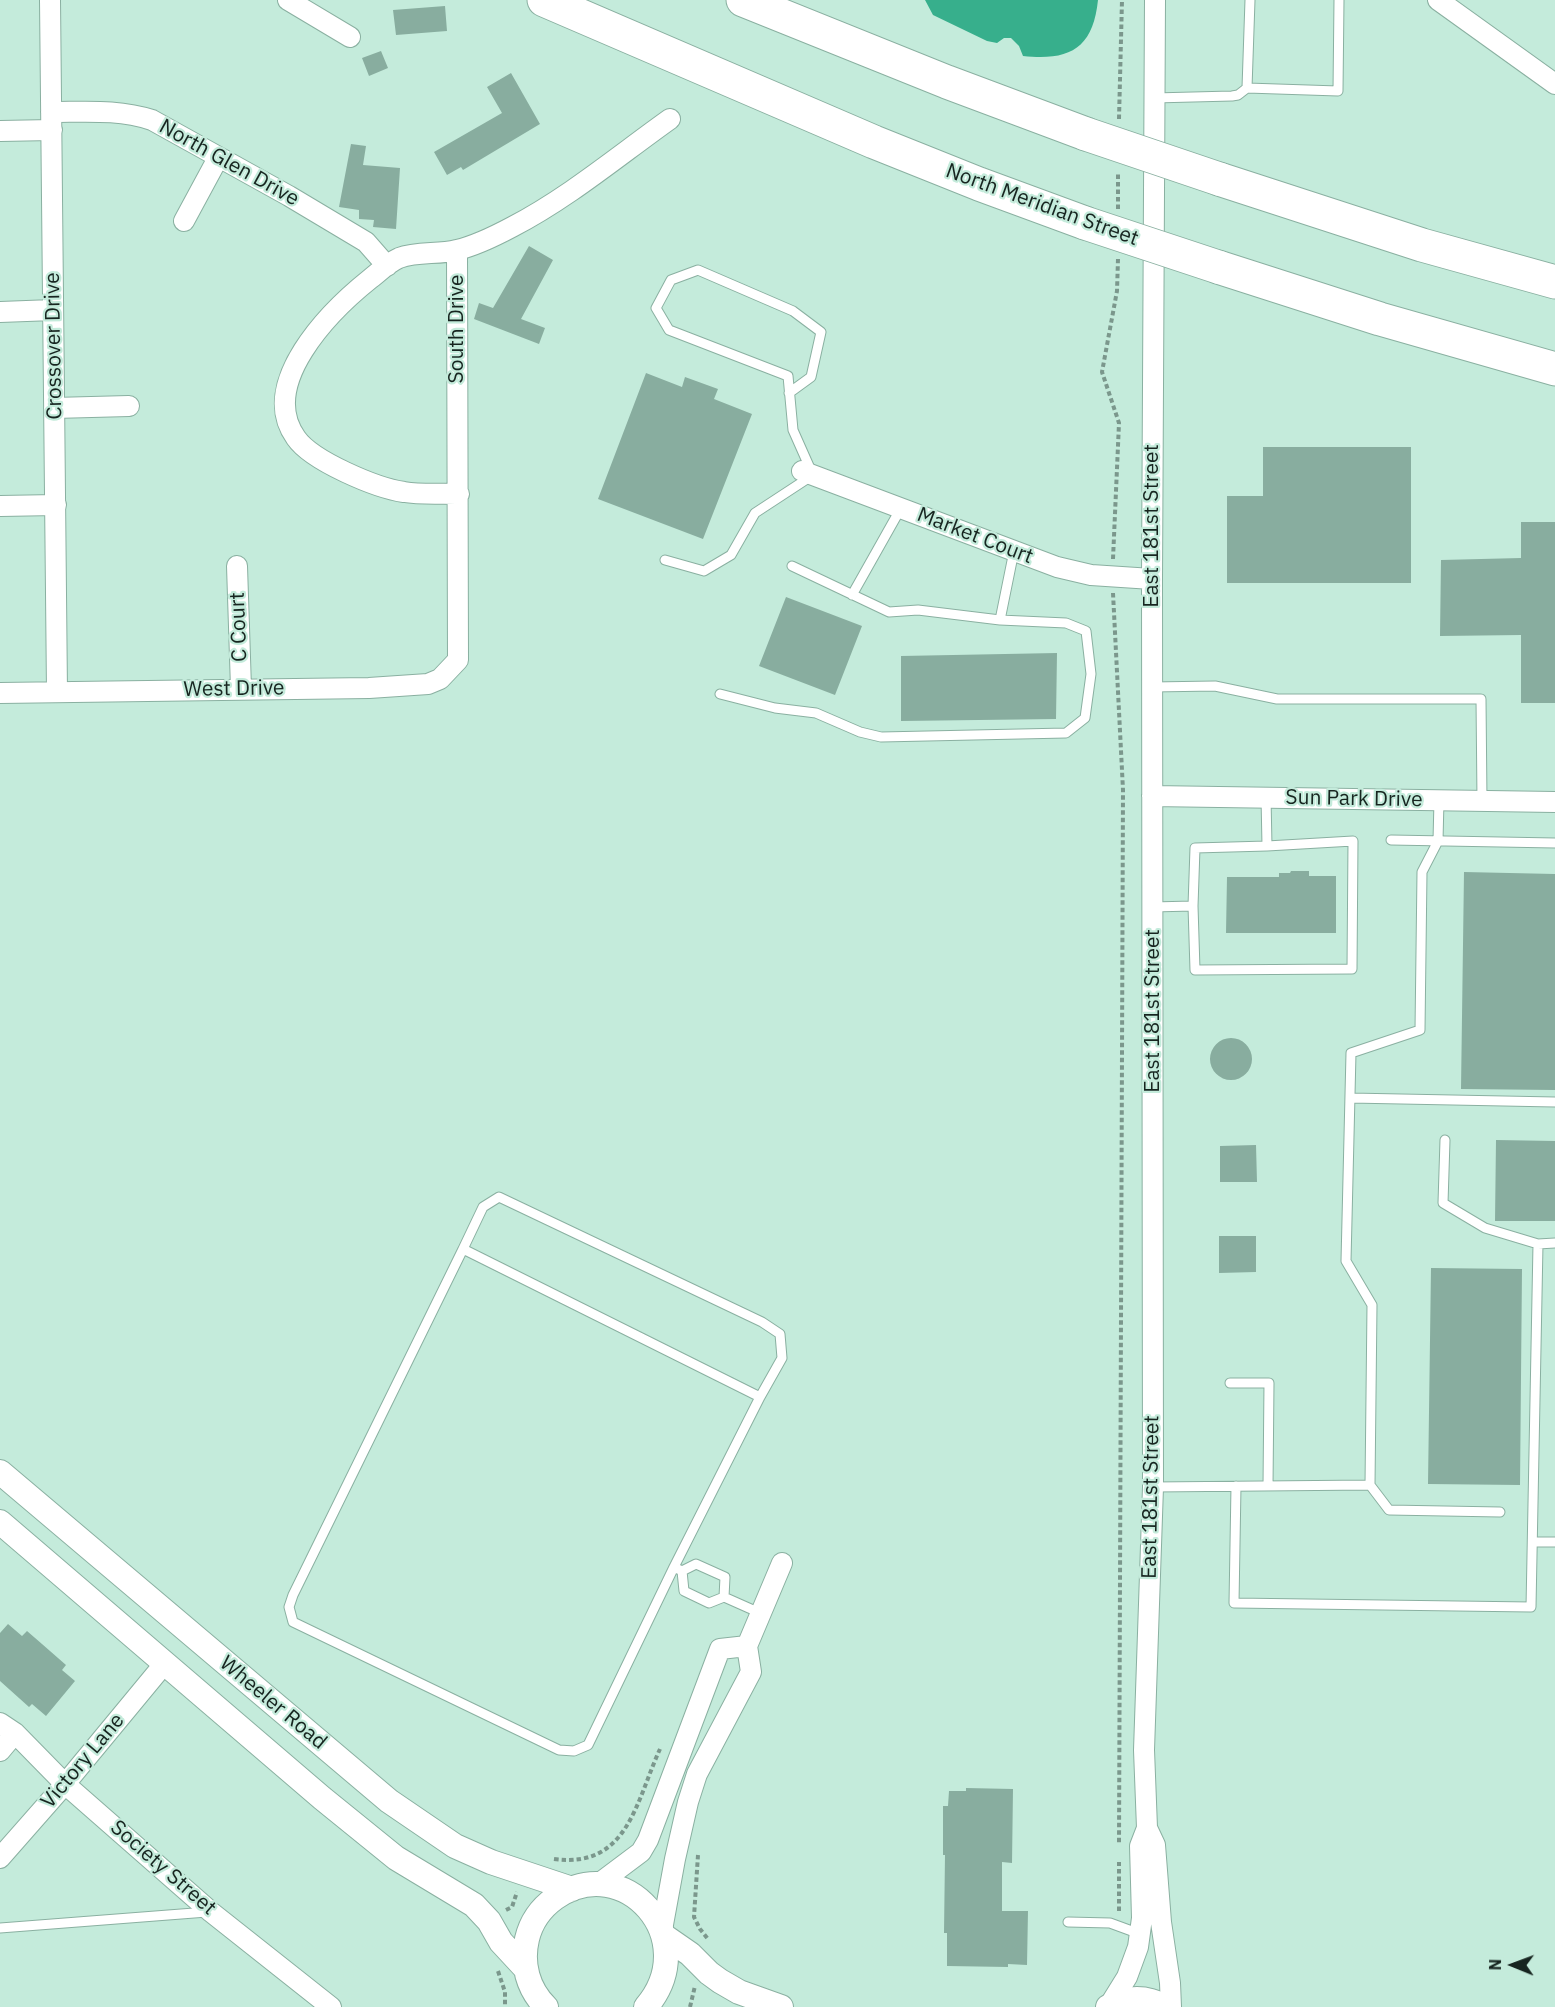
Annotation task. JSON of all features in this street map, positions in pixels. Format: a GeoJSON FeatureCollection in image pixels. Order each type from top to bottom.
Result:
{"type":"FeatureCollection","features":[{"type":"Feature","properties":{"kind":"highway","name":"North Meridian Street"},"geometry":{"type":"LineString","coordinates":[[544,0],[874,142],[1085,223],[1380,319],[1555,369]]}},
{"type":"Feature","properties":{"kind":"highway"},"geometry":{"type":"LineString","coordinates":[[743,0],[926,74],[1086,134],[1422,245],[1555,282]]}},
{"type":"Feature","properties":{"kind":"street","name":"Crossover Drive"},"geometry":{"type":"LineString","coordinates":[[50,0],[57,691]]}},
{"type":"Feature","properties":{"kind":"street"},"geometry":{"type":"LineString","coordinates":[[288,0],[350,37]]}},
{"type":"Feature","properties":{"kind":"street","name":"East 181st Street"},"geometry":{"type":"LineString","coordinates":[[1155,0],[1152,579],[1153,1487],[1144,1750],[1147,1828],[1155,1845],[1171,2007]]}},
{"type":"Feature","properties":{"kind":"street"},"geometry":{"type":"LineString","coordinates":[[1437,0],[1555,84]]}},
{"type":"Feature","properties":{"kind":"street","name":"North Glen Drive"},"geometry":{"type":"LineString","coordinates":[[0,131],[111,111],[152,120],[289,196],[366,242],[387,266]]}},
{"type":"Feature","properties":{"kind":"street","name":"South Drive"},"geometry":{"type":"LineString","coordinates":[[458,660],[457,250],[510,229],[543,210],[670,119]]}},
{"type":"Feature","properties":{"kind":"street"},"geometry":{"type":"LineString","coordinates":[[184,221],[218,158]]}},
{"type":"Feature","properties":{"kind":"street"},"geometry":{"type":"LineString","coordinates":[[457,250],[425,252],[399,258],[348,297],[303,350],[286,387],[286,408],[289,425],[301,444],[336,468],[406,493],[459,494]]}},
{"type":"Feature","properties":{"kind":"street"},"geometry":{"type":"LineString","coordinates":[[0,312],[54,310]]}},
{"type":"Feature","properties":{"kind":"street"},"geometry":{"type":"LineString","coordinates":[[54,408],[129,406]]}},
{"type":"Feature","properties":{"kind":"street","name":"Market Court"},"geometry":{"type":"LineString","coordinates":[[808,473],[1057,567],[1091,575],[1152,579]]}},
{"type":"Feature","properties":{"kind":"street"},"geometry":{"type":"LineString","coordinates":[[0,506],[56,505]]}},
{"type":"Feature","properties":{"kind":"street","name":"C Court"},"geometry":{"type":"LineString","coordinates":[[237,566],[242,688]]}},
{"type":"Feature","properties":{"kind":"street","name":"West Drive"},"geometry":{"type":"LineString","coordinates":[[0,693],[413,686],[440,679],[458,660]]}},
{"type":"Feature","properties":{"kind":"street","name":"Sun Park Drive"},"geometry":{"type":"LineString","coordinates":[[1152,796],[1555,802]]}},
{"type":"Feature","properties":{"kind":"street","name":"Wheeler Road"},"geometry":{"type":"LineString","coordinates":[[0,1472],[389,1801],[455,1846],[491,1862],[572,1889]]}},
{"type":"Feature","properties":{"kind":"street","name":"Wheeler Road"},"geometry":{"type":"LineString","coordinates":[[0,1522],[396,1858],[474,1905],[489,1921],[528,1988],[546,2007]]}},
{"type":"Feature","properties":{"kind":"street"},"geometry":{"type":"LineString","coordinates":[[663,1933],[675,1859],[697,1774],[751,1672],[747,1646],[782,1563]]}},
{"type":"Feature","properties":{"kind":"street"},"geometry":{"type":"LineString","coordinates":[[597,1885],[641,1852],[648,1840],[720,1649],[747,1646]]}},
{"type":"Feature","properties":{"kind":"street","name":"Victory Lane"},"geometry":{"type":"LineString","coordinates":[[0,1858],[65,1784],[165,1663]]}},
{"type":"Feature","properties":{"kind":"street"},"geometry":{"type":"LineString","coordinates":[[0,1750],[7,1728]]}},
{"type":"Feature","properties":{"kind":"street","name":"Society Street"},"geometry":{"type":"LineString","coordinates":[[7,1728],[65,1784],[211,1911],[332,2007]]}},
{"type":"Feature","properties":{"kind":"street","name":"East 181st Street"},"geometry":{"type":"LineString","coordinates":[[1109,2007],[1127,1977],[1138,1947],[1142,1918],[1140,1846],[1147,1828]]}},
{"type":"Feature","properties":{"kind":"street"},"geometry":{"type":"LineString","coordinates":[[528,1988],[525,1946],[534,1921],[550,1902],[572,1889],[597,1885],[610,1886],[634,1895],[652,1913],[663,1933],[667,1954],[665,1974],[658,1991],[646,2007]]}},
{"type":"Feature","properties":{"kind":"street"},"geometry":{"type":"LineString","coordinates":[[663,1933],[720,1981],[739,1992],[781,2007]]}},
{"type":"Feature","properties":{"kind":"street"},"geometry":{"type":"LineString","coordinates":[[1109,2007],[1133,1998],[1145,1999],[1166,2007]]}},
{"type":"Feature","properties":{"kind":"lane"},"geometry":{"type":"LineString","coordinates":[[1247,88],[1250,0]]}},
{"type":"Feature","properties":{"kind":"lane"},"geometry":{"type":"LineString","coordinates":[[1154,98],[1232,96],[1238,95],[1247,88],[1338,91],[1339,0]]}},
{"type":"Feature","properties":{"kind":"lane"},"geometry":{"type":"LineString","coordinates":[[665,560],[704,571],[731,555],[755,513],[808,473],[793,430],[789,393],[788,376],[669,330],[656,309],[671,280],[698,270],[793,311],[821,332],[812,377],[789,393]]}},
{"type":"Feature","properties":{"kind":"lane"},"geometry":{"type":"LineString","coordinates":[[852,595],[901,508]]}},
{"type":"Feature","properties":{"kind":"lane"},"geometry":{"type":"LineString","coordinates":[[1000,620],[1014,550]]}},
{"type":"Feature","properties":{"kind":"lane"},"geometry":{"type":"LineString","coordinates":[[720,694],[775,708],[816,713],[860,732],[881,737],[1066,734],[1085,718],[1090,674],[1086,631],[1066,623],[1000,620],[918,610],[889,612],[792,566]]}},
{"type":"Feature","properties":{"kind":"lane"},"geometry":{"type":"LineString","coordinates":[[1152,687],[1215,686],[1277,699],[1481,699],[1482,801]]}},
{"type":"Feature","properties":{"kind":"lane"},"geometry":{"type":"LineString","coordinates":[[1266,797],[1267,846]]}},
{"type":"Feature","properties":{"kind":"lane"},"geometry":{"type":"LineString","coordinates":[[1439,800],[1438,841],[1422,872],[1420,1030],[1351,1053],[1346,1261],[1372,1305],[1370,1485],[1389,1510],[1500,1512]]}},
{"type":"Feature","properties":{"kind":"lane"},"geometry":{"type":"LineString","coordinates":[[1391,840],[1555,843]]}},
{"type":"Feature","properties":{"kind":"lane"},"geometry":{"type":"LineString","coordinates":[[1353,841],[1352,969],[1195,970],[1193,906],[1195,848],[1353,841]]}},
{"type":"Feature","properties":{"kind":"lane"},"geometry":{"type":"LineString","coordinates":[[1152,907],[1193,906]]}},
{"type":"Feature","properties":{"kind":"lane"},"geometry":{"type":"LineString","coordinates":[[1350,1098],[1555,1102]]}},
{"type":"Feature","properties":{"kind":"lane"},"geometry":{"type":"LineString","coordinates":[[1445,1140],[1443,1203],[1485,1228],[1538,1244],[1555,1243]]}},
{"type":"Feature","properties":{"kind":"lane"},"geometry":{"type":"LineString","coordinates":[[499,1197],[762,1322],[780,1334],[782,1358],[760,1397],[678,1569],[588,1745],[574,1751],[559,1750],[293,1622],[289,1607],[293,1594],[463,1249],[483,1207],[499,1197]]}},
{"type":"Feature","properties":{"kind":"lane"},"geometry":{"type":"LineString","coordinates":[[1236,1486],[1234,1603],[1531,1607],[1538,1244]]}},
{"type":"Feature","properties":{"kind":"lane"},"geometry":{"type":"LineString","coordinates":[[463,1249],[760,1397]]}},
{"type":"Feature","properties":{"kind":"lane"},"geometry":{"type":"LineString","coordinates":[[1230,1383],[1269,1383],[1268,1486]]}},
{"type":"Feature","properties":{"kind":"lane"},"geometry":{"type":"LineString","coordinates":[[1153,1487],[1370,1485]]}},
{"type":"Feature","properties":{"kind":"lane"},"geometry":{"type":"LineString","coordinates":[[1533,1542],[1555,1542]]}},
{"type":"Feature","properties":{"kind":"lane"},"geometry":{"type":"LineString","coordinates":[[678,1569],[696,1564],[725,1577],[724,1597]]}},
{"type":"Feature","properties":{"kind":"lane"},"geometry":{"type":"LineString","coordinates":[[678,1569],[684,1591],[709,1603],[724,1597],[760,1613]]}},
{"type":"Feature","properties":{"kind":"lane"},"geometry":{"type":"LineString","coordinates":[[0,1928],[211,1911]]}},
{"type":"Feature","properties":{"kind":"lane"},"geometry":{"type":"LineString","coordinates":[[1068,1922],[1103,1922],[1119,1925],[1140,1934]]}},
{"type":"Feature","properties":{"kind":"path"},"geometry":{"type":"LineString","coordinates":[[1119,126],[1122,0]]}},
{"type":"Feature","properties":{"kind":"path"},"geometry":{"type":"LineString","coordinates":[[1118,220],[1119,161]]}},
{"type":"Feature","properties":{"kind":"path"},"geometry":{"type":"LineString","coordinates":[[1118,255],[1117,291],[1102,372],[1119,423],[1113,577],[1123,790],[1119,1925]]}},
{"type":"Feature","properties":{"kind":"path"},"geometry":{"type":"LineString","coordinates":[[549,1858],[574,1860],[590,1857],[606,1850],[618,1839],[632,1817],[663,1742]]}},
{"type":"Feature","properties":{"kind":"path"},"geometry":{"type":"LineString","coordinates":[[699,1847],[694,1917],[711,1943]]}},
{"type":"Feature","properties":{"kind":"path"},"geometry":{"type":"LineString","coordinates":[[489,1921],[512,1907],[521,1872]]}},
{"type":"Feature","properties":{"kind":"shaded area"},"geometry":{"type":"Polygon","coordinates":[[[925,0],[1098,0],[1091,30],[1084,41],[1066,53],[1039,57],[1023,56],[1019,46],[1011,38],[1004,38],[997,43],[987,41],[933,15],[925,0]]]}},
{"type":"Feature","properties":{"kind":"building"},"geometry":{"type":"Polygon","coordinates":[[[445,6],[447,31],[396,35],[393,10],[445,6]]]}},
{"type":"Feature","properties":{"kind":"building"},"geometry":{"type":"Polygon","coordinates":[[[381,51],[388,68],[369,76],[362,58],[381,51]]]}},
{"type":"Feature","properties":{"kind":"building"},"geometry":{"type":"Polygon","coordinates":[[[511,73],[540,124],[463,170],[461,167],[447,175],[434,152],[502,113],[487,87],[511,73]]]}},
{"type":"Feature","properties":{"kind":"building"},"geometry":{"type":"Polygon","coordinates":[[[351,144],[366,146],[363,165],[400,168],[396,229],[373,227],[374,220],[359,219],[359,210],[339,207],[351,144]]]}},
{"type":"Feature","properties":{"kind":"building"},"geometry":{"type":"Polygon","coordinates":[[[529,246],[553,260],[521,319],[545,328],[539,344],[474,319],[479,303],[493,308],[529,246]]]}},
{"type":"Feature","properties":{"kind":"building"},"geometry":{"type":"Polygon","coordinates":[[[646,373],[682,387],[685,377],[718,389],[714,399],[752,414],[703,539],[598,499],[646,373]]]}},
{"type":"Feature","properties":{"kind":"building"},"geometry":{"type":"Polygon","coordinates":[[[1263,447],[1411,447],[1411,583],[1227,583],[1227,496],[1263,496],[1263,447]]]}},
{"type":"Feature","properties":{"kind":"building"},"geometry":{"type":"Polygon","coordinates":[[[1521,522],[1555,522],[1555,703],[1521,703],[1521,635],[1440,636],[1441,560],[1521,558],[1521,522]]]}},
{"type":"Feature","properties":{"kind":"building"},"geometry":{"type":"Polygon","coordinates":[[[786,597],[862,626],[835,695],[759,666],[786,597]]]}},
{"type":"Feature","properties":{"kind":"building"},"geometry":{"type":"Polygon","coordinates":[[[1057,653],[1056,719],[901,721],[901,656],[1057,653]]]}},
{"type":"Feature","properties":{"kind":"building"},"geometry":{"type":"Polygon","coordinates":[[[1291,871],[1309,871],[1309,876],[1336,876],[1336,933],[1226,933],[1227,877],[1279,877],[1279,873],[1290,873],[1291,871]]]}},
{"type":"Feature","properties":{"kind":"building"},"geometry":{"type":"Polygon","coordinates":[[[1464,872],[1555,874],[1555,1090],[1461,1089],[1464,872]]]}},
{"type":"Feature","properties":{"kind":"building"},"geometry":{"type":"Polygon","coordinates":[[[1231,1038],[1239,1039],[1246,1044],[1251,1051],[1251,1067],[1246,1074],[1239,1079],[1231,1080],[1223,1079],[1216,1074],[1211,1067],[1210,1059],[1211,1051],[1216,1044],[1223,1039],[1231,1038]]]}},
{"type":"Feature","properties":{"kind":"building"},"geometry":{"type":"Polygon","coordinates":[[[1496,1140],[1555,1141],[1555,1221],[1495,1221],[1496,1140]]]}},
{"type":"Feature","properties":{"kind":"building"},"geometry":{"type":"Polygon","coordinates":[[[1256,1145],[1257,1182],[1220,1182],[1220,1146],[1256,1145]]]}},
{"type":"Feature","properties":{"kind":"building"},"geometry":{"type":"Polygon","coordinates":[[[1219,1236],[1256,1236],[1256,1272],[1219,1273],[1219,1236]]]}},
{"type":"Feature","properties":{"kind":"building"},"geometry":{"type":"Polygon","coordinates":[[[1431,1268],[1522,1269],[1520,1485],[1428,1484],[1431,1268]]]}},
{"type":"Feature","properties":{"kind":"building"},"geometry":{"type":"Polygon","coordinates":[[[8,1624],[22,1636],[27,1631],[66,1665],[62,1670],[75,1681],[46,1716],[32,1704],[29,1707],[0,1681],[0,1633],[8,1624]]]}},
{"type":"Feature","properties":{"kind":"building"},"geometry":{"type":"Polygon","coordinates":[[[966,1788],[1013,1789],[1012,1863],[1002,1862],[1002,1911],[1028,1911],[1027,1965],[947,1966],[947,1933],[944,1933],[943,1806],[948,1806],[949,1791],[966,1791],[966,1788]]]}}]}
